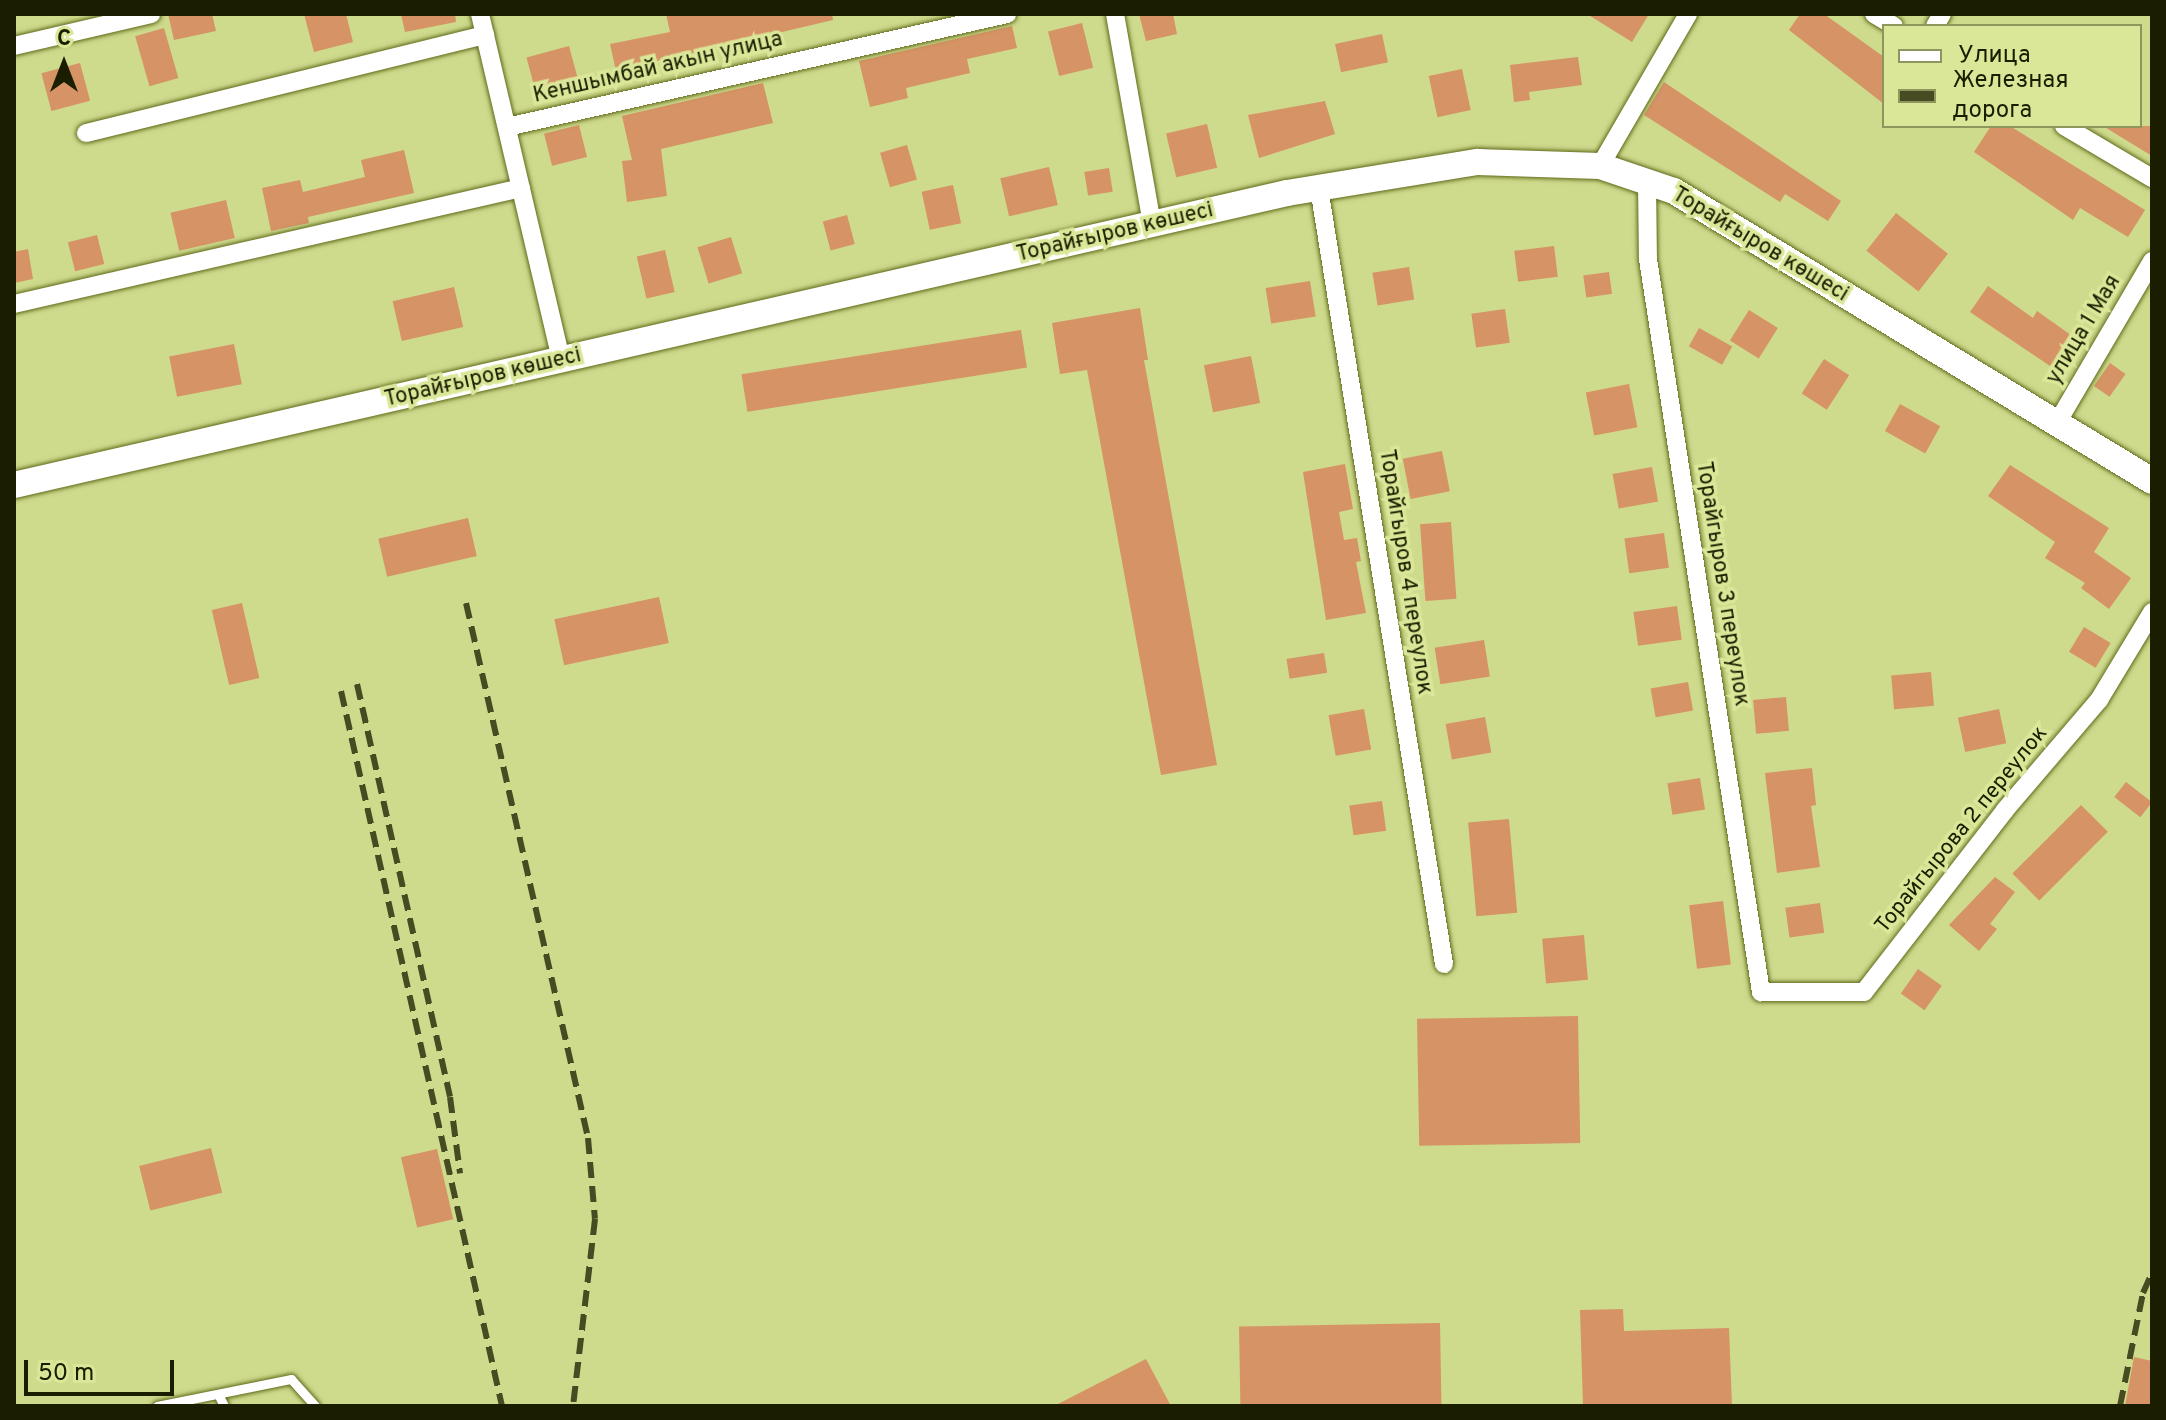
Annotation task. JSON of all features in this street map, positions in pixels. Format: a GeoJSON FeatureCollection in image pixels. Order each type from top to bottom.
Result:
{"type":"FeatureCollection","features":[{"type":"Feature","properties":{"kind":"street"},"geometry":{"type":"LineString","coordinates":[[14,46],[151,14]]}},
{"type":"Feature","properties":{"kind":"street"},"geometry":{"type":"LineString","coordinates":[[480,14],[561,360]]}},
{"type":"Feature","properties":{"kind":"street","name":"Кеншымбай акын улица"},"geometry":{"type":"LineString","coordinates":[[507,127],[1007,14]]}},
{"type":"Feature","properties":{"kind":"street"},"geometry":{"type":"LineString","coordinates":[[1115,14],[1152,224]]}},
{"type":"Feature","properties":{"kind":"street"},"geometry":{"type":"LineString","coordinates":[[1600,166],[1688,14]]}},
{"type":"Feature","properties":{"kind":"street"},"geometry":{"type":"LineString","coordinates":[[86,133],[485,35]]}},
{"type":"Feature","properties":{"kind":"street"},"geometry":{"type":"LineString","coordinates":[[2067,128],[2152,178]]}},
{"type":"Feature","properties":{"kind":"street","name":"Торайғыров көшесі"},"geometry":{"type":"LineString","coordinates":[[14,485],[1152,224],[1319,188],[1477,162],[1600,166],[1674,191],[2152,481]]}},
{"type":"Feature","properties":{"kind":"street","name":"Торайгыров 3 переулок"},"geometry":{"type":"LineString","coordinates":[[1647,182],[1648,259],[1761,992]]}},
{"type":"Feature","properties":{"kind":"street"},"geometry":{"type":"LineString","coordinates":[[14,304],[521,188]]}},
{"type":"Feature","properties":{"kind":"street","name":"Торайгыров 4 переулок"},"geometry":{"type":"LineString","coordinates":[[1319,188],[1444,964]]}},
{"type":"Feature","properties":{"kind":"street","name":"улица 1 Мая"},"geometry":{"type":"LineString","coordinates":[[2057,423],[2152,261]]}},
{"type":"Feature","properties":{"kind":"street","name":"Торайгырова 2 переулок"},"geometry":{"type":"LineString","coordinates":[[1761,992],[1864,992],[2005,810],[2099,700],[2152,612]]}},
{"type":"Feature","properties":{"kind":"lane"},"geometry":{"type":"LineString","coordinates":[[157,1406],[291,1379],[315,1406]]}},
{"type":"Feature","properties":{"kind":"lane"},"geometry":{"type":"LineString","coordinates":[[218,1394],[224,1406]]}},
{"type":"Feature","properties":{"kind":"building"},"geometry":{"type":"Polygon","coordinates":[[[168,14],[212,14],[216,31],[174,40],[168,14]]]}},
{"type":"Feature","properties":{"kind":"building"},"geometry":{"type":"Polygon","coordinates":[[[304,14],[346,14],[353,42],[314,52],[304,14]]]}},
{"type":"Feature","properties":{"kind":"building"},"geometry":{"type":"Polygon","coordinates":[[[401,14],[455,14],[456,22],[405,32],[401,14]]]}},
{"type":"Feature","properties":{"kind":"building"},"geometry":{"type":"Polygon","coordinates":[[[666,14],[832,14],[833,20],[616,71],[610,44],[670,32],[666,14]]]}},
{"type":"Feature","properties":{"kind":"building"},"geometry":{"type":"Polygon","coordinates":[[[1139,14],[1173,14],[1177,34],[1146,41],[1139,14]]]}},
{"type":"Feature","properties":{"kind":"building"},"geometry":{"type":"Polygon","coordinates":[[[1587,14],[1649,14],[1632,42],[1587,14]]]}},
{"type":"Feature","properties":{"kind":"building"},"geometry":{"type":"Polygon","coordinates":[[[1800,14],[1824,14],[1882,56],[1882,102],[1789,30],[1800,14]]]}},
{"type":"Feature","properties":{"kind":"building"},"geometry":{"type":"Polygon","coordinates":[[[1082,23],[1093,68],[1059,76],[1048,31],[1082,23]]]}},
{"type":"Feature","properties":{"kind":"building"},"geometry":{"type":"Polygon","coordinates":[[[1012,26],[1017,48],[967,59],[970,73],[906,88],[908,98],[870,107],[859,61],[1012,26]]]}},
{"type":"Feature","properties":{"kind":"building"},"geometry":{"type":"Polygon","coordinates":[[[164,28],[178,78],[149,86],[135,36],[164,28]]]}},
{"type":"Feature","properties":{"kind":"building"},"geometry":{"type":"Polygon","coordinates":[[[1382,34],[1388,62],[1341,72],[1335,44],[1382,34]]]}},
{"type":"Feature","properties":{"kind":"building"},"geometry":{"type":"Polygon","coordinates":[[[569,46],[578,79],[535,90],[526,57],[569,46]]]}},
{"type":"Feature","properties":{"kind":"building"},"geometry":{"type":"Polygon","coordinates":[[[1578,57],[1582,85],[1529,92],[1530,100],[1514,102],[1510,65],[1578,57]]]}},
{"type":"Feature","properties":{"kind":"building"},"geometry":{"type":"Polygon","coordinates":[[[80,63],[90,101],[51,111],[41,73],[80,63]]]}},
{"type":"Feature","properties":{"kind":"building"},"geometry":{"type":"Polygon","coordinates":[[[1462,69],[1471,110],[1437,117],[1429,76],[1462,69]]]}},
{"type":"Feature","properties":{"kind":"building"},"geometry":{"type":"Polygon","coordinates":[[[1664,82],[1841,201],[1828,221],[1785,194],[1780,202],[1644,115],[1664,82]]]}},
{"type":"Feature","properties":{"kind":"building"},"geometry":{"type":"Polygon","coordinates":[[[763,83],[773,123],[661,149],[667,196],[627,202],[622,161],[632,160],[622,116],[763,83]]]}},
{"type":"Feature","properties":{"kind":"building"},"geometry":{"type":"Polygon","coordinates":[[[1325,101],[1335,134],[1259,158],[1248,115],[1325,101]]]}},
{"type":"Feature","properties":{"kind":"building"},"geometry":{"type":"Polygon","coordinates":[[[1207,124],[1217,168],[1176,177],[1166,133],[1207,124]]]}},
{"type":"Feature","properties":{"kind":"building"},"geometry":{"type":"Polygon","coordinates":[[[579,125],[587,157],[552,166],[544,134],[579,125]]]}},
{"type":"Feature","properties":{"kind":"building"},"geometry":{"type":"Polygon","coordinates":[[[2152,126],[2152,156],[2106,128],[2152,126]]]}},
{"type":"Feature","properties":{"kind":"building"},"geometry":{"type":"Polygon","coordinates":[[[1990,128],[2013,128],[2145,210],[2128,237],[2080,208],[2073,220],[1974,152],[1990,128]]]}},
{"type":"Feature","properties":{"kind":"building"},"geometry":{"type":"Polygon","coordinates":[[[907,145],[917,180],[890,187],[880,153],[907,145]]]}},
{"type":"Feature","properties":{"kind":"building"},"geometry":{"type":"Polygon","coordinates":[[[404,150],[414,193],[308,217],[309,223],[271,231],[262,188],[300,180],[303,192],[365,177],[361,160],[404,150]]]}},
{"type":"Feature","properties":{"kind":"building"},"geometry":{"type":"Polygon","coordinates":[[[1049,167],[1058,205],[1009,216],[1000,178],[1049,167]]]}},
{"type":"Feature","properties":{"kind":"building"},"geometry":{"type":"Polygon","coordinates":[[[1109,168],[1113,192],[1088,196],[1084,172],[1109,168]]]}},
{"type":"Feature","properties":{"kind":"building"},"geometry":{"type":"Polygon","coordinates":[[[953,185],[961,223],[930,230],[922,192],[953,185]]]}},
{"type":"Feature","properties":{"kind":"building"},"geometry":{"type":"Polygon","coordinates":[[[226,200],[235,238],[179,251],[170,213],[226,200]]]}},
{"type":"Feature","properties":{"kind":"building"},"geometry":{"type":"Polygon","coordinates":[[[1896,213],[1948,254],[1918,291],[1866,251],[1896,213]]]}},
{"type":"Feature","properties":{"kind":"building"},"geometry":{"type":"Polygon","coordinates":[[[847,215],[855,244],[831,250],[823,221],[847,215]]]}},
{"type":"Feature","properties":{"kind":"building"},"geometry":{"type":"Polygon","coordinates":[[[97,235],[104,264],[75,271],[68,242],[97,235]]]}},
{"type":"Feature","properties":{"kind":"building"},"geometry":{"type":"Polygon","coordinates":[[[731,237],[742,273],[709,284],[698,247],[731,237]]]}},
{"type":"Feature","properties":{"kind":"building"},"geometry":{"type":"Polygon","coordinates":[[[1554,246],[1558,277],[1518,282],[1514,251],[1554,246]]]}},
{"type":"Feature","properties":{"kind":"building"},"geometry":{"type":"Polygon","coordinates":[[[28,249],[33,279],[14,283],[14,252],[28,249]]]}},
{"type":"Feature","properties":{"kind":"building"},"geometry":{"type":"Polygon","coordinates":[[[665,250],[675,292],[646,298],[637,257],[665,250]]]}},
{"type":"Feature","properties":{"kind":"building"},"geometry":{"type":"Polygon","coordinates":[[[1409,267],[1414,300],[1378,305],[1372,273],[1409,267]]]}},
{"type":"Feature","properties":{"kind":"building"},"geometry":{"type":"Polygon","coordinates":[[[1609,272],[1612,294],[1586,297],[1583,276],[1609,272]]]}},
{"type":"Feature","properties":{"kind":"building"},"geometry":{"type":"Polygon","coordinates":[[[1310,281],[1316,317],[1271,324],[1266,288],[1310,281]]]}},
{"type":"Feature","properties":{"kind":"building"},"geometry":{"type":"Polygon","coordinates":[[[1988,286],[2033,318],[2037,311],[2078,340],[2056,370],[1970,312],[1988,286]]]}},
{"type":"Feature","properties":{"kind":"building"},"geometry":{"type":"Polygon","coordinates":[[[454,287],[463,327],[402,341],[393,301],[454,287]]]}},
{"type":"Feature","properties":{"kind":"building"},"geometry":{"type":"Polygon","coordinates":[[[1140,308],[1148,360],[1144,360],[1217,765],[1161,775],[1087,370],[1060,374],[1052,323],[1140,308]]]}},
{"type":"Feature","properties":{"kind":"building"},"geometry":{"type":"Polygon","coordinates":[[[1505,309],[1510,343],[1476,347],[1471,314],[1505,309]]]}},
{"type":"Feature","properties":{"kind":"building"},"geometry":{"type":"Polygon","coordinates":[[[1749,310],[1778,328],[1759,359],[1730,341],[1749,310]]]}},
{"type":"Feature","properties":{"kind":"building"},"geometry":{"type":"Polygon","coordinates":[[[1699,328],[1732,346],[1722,365],[1689,346],[1699,328]]]}},
{"type":"Feature","properties":{"kind":"building"},"geometry":{"type":"Polygon","coordinates":[[[1021,330],[1027,368],[747,412],[741,374],[1021,330]]]}},
{"type":"Feature","properties":{"kind":"building"},"geometry":{"type":"Polygon","coordinates":[[[234,344],[242,384],[177,397],[169,357],[234,344]]]}},
{"type":"Feature","properties":{"kind":"building"},"geometry":{"type":"Polygon","coordinates":[[[1251,356],[1260,403],[1213,412],[1204,365],[1251,356]]]}},
{"type":"Feature","properties":{"kind":"building"},"geometry":{"type":"Polygon","coordinates":[[[1824,359],[1849,375],[1827,410],[1802,393],[1824,359]]]}},
{"type":"Feature","properties":{"kind":"building"},"geometry":{"type":"Polygon","coordinates":[[[2110,363],[2126,374],[2110,397],[2094,386],[2110,363]]]}},
{"type":"Feature","properties":{"kind":"building"},"geometry":{"type":"Polygon","coordinates":[[[1629,384],[1637,427],[1594,436],[1586,392],[1629,384]]]}},
{"type":"Feature","properties":{"kind":"building"},"geometry":{"type":"Polygon","coordinates":[[[1900,404],[1940,426],[1925,453],[1885,431],[1900,404]]]}},
{"type":"Feature","properties":{"kind":"building"},"geometry":{"type":"Polygon","coordinates":[[[1442,451],[1450,491],[1411,499],[1403,459],[1442,451]]]}},
{"type":"Feature","properties":{"kind":"building"},"geometry":{"type":"Polygon","coordinates":[[[1345,464],[1353,509],[1339,512],[1344,540],[1357,538],[1361,561],[1356,562],[1366,613],[1326,620],[1303,472],[1345,464]]]}},
{"type":"Feature","properties":{"kind":"building"},"geometry":{"type":"Polygon","coordinates":[[[2010,465],[2109,528],[2094,552],[2131,578],[2109,609],[2081,588],[2085,583],[2045,558],[2055,542],[1988,496],[2010,465]]]}},
{"type":"Feature","properties":{"kind":"building"},"geometry":{"type":"Polygon","coordinates":[[[1652,467],[1658,501],[1619,508],[1613,474],[1652,467]]]}},
{"type":"Feature","properties":{"kind":"building"},"geometry":{"type":"Polygon","coordinates":[[[468,518],[477,556],[387,577],[378,539],[468,518]]]}},
{"type":"Feature","properties":{"kind":"building"},"geometry":{"type":"Polygon","coordinates":[[[1451,522],[1456,599],[1425,601],[1420,524],[1451,522]]]}},
{"type":"Feature","properties":{"kind":"building"},"geometry":{"type":"Polygon","coordinates":[[[1664,533],[1669,568],[1629,573],[1624,539],[1664,533]]]}},
{"type":"Feature","properties":{"kind":"building"},"geometry":{"type":"Polygon","coordinates":[[[659,597],[669,643],[564,665],[554,619],[659,597]]]}},
{"type":"Feature","properties":{"kind":"building"},"geometry":{"type":"Polygon","coordinates":[[[242,603],[259,678],[229,685],[212,610],[242,603]]]}},
{"type":"Feature","properties":{"kind":"building"},"geometry":{"type":"Polygon","coordinates":[[[1677,606],[1682,640],[1638,646],[1633,612],[1677,606]]]}},
{"type":"Feature","properties":{"kind":"building"},"geometry":{"type":"Polygon","coordinates":[[[2084,627],[2111,643],[2096,668],[2069,652],[2084,627]]]}},
{"type":"Feature","properties":{"kind":"building"},"geometry":{"type":"Polygon","coordinates":[[[1484,640],[1490,677],[1440,684],[1435,648],[1484,640]]]}},
{"type":"Feature","properties":{"kind":"building"},"geometry":{"type":"Polygon","coordinates":[[[1324,653],[1327,673],[1290,679],[1286,659],[1324,653]]]}},
{"type":"Feature","properties":{"kind":"building"},"geometry":{"type":"Polygon","coordinates":[[[1931,672],[1934,706],[1894,709],[1891,675],[1931,672]]]}},
{"type":"Feature","properties":{"kind":"building"},"geometry":{"type":"Polygon","coordinates":[[[1688,682],[1693,711],[1656,717],[1651,689],[1688,682]]]}},
{"type":"Feature","properties":{"kind":"building"},"geometry":{"type":"Polygon","coordinates":[[[1786,697],[1789,731],[1756,734],[1753,700],[1786,697]]]}},
{"type":"Feature","properties":{"kind":"building"},"geometry":{"type":"Polygon","coordinates":[[[1364,709],[1371,749],[1336,756],[1329,715],[1364,709]]]}},
{"type":"Feature","properties":{"kind":"building"},"geometry":{"type":"Polygon","coordinates":[[[1999,709],[2006,743],[1965,752],[1958,718],[1999,709]]]}},
{"type":"Feature","properties":{"kind":"building"},"geometry":{"type":"Polygon","coordinates":[[[1485,717],[1491,752],[1452,759],[1446,724],[1485,717]]]}},
{"type":"Feature","properties":{"kind":"building"},"geometry":{"type":"Polygon","coordinates":[[[1812,768],[1816,805],[1811,806],[1820,867],[1777,873],[1765,773],[1812,768]]]}},
{"type":"Feature","properties":{"kind":"building"},"geometry":{"type":"Polygon","coordinates":[[[1700,778],[1705,810],[1672,815],[1667,783],[1700,778]]]}},
{"type":"Feature","properties":{"kind":"building"},"geometry":{"type":"Polygon","coordinates":[[[2126,782],[2152,802],[2140,817],[2114,797],[2126,782]]]}},
{"type":"Feature","properties":{"kind":"building"},"geometry":{"type":"Polygon","coordinates":[[[1382,801],[1386,831],[1353,835],[1349,806],[1382,801]]]}},
{"type":"Feature","properties":{"kind":"building"},"geometry":{"type":"Polygon","coordinates":[[[2081,805],[2108,832],[2039,900],[2012,874],[2081,805]]]}},
{"type":"Feature","properties":{"kind":"building"},"geometry":{"type":"Polygon","coordinates":[[[1509,819],[1517,913],[1476,916],[1468,823],[1509,819]]]}},
{"type":"Feature","properties":{"kind":"building"},"geometry":{"type":"Polygon","coordinates":[[[1995,877],[2015,892],[1990,924],[1997,929],[1979,951],[1949,925],[1995,877]]]}},
{"type":"Feature","properties":{"kind":"building"},"geometry":{"type":"Polygon","coordinates":[[[1723,901],[1731,965],[1697,969],[1689,905],[1723,901]]]}},
{"type":"Feature","properties":{"kind":"building"},"geometry":{"type":"Polygon","coordinates":[[[1820,903],[1824,933],[1790,938],[1785,908],[1820,903]]]}},
{"type":"Feature","properties":{"kind":"building"},"geometry":{"type":"Polygon","coordinates":[[[1584,935],[1588,980],[1546,983],[1542,939],[1584,935]]]}},
{"type":"Feature","properties":{"kind":"building"},"geometry":{"type":"Polygon","coordinates":[[[1918,969],[1942,986],[1925,1010],[1901,994],[1918,969]]]}},
{"type":"Feature","properties":{"kind":"building"},"geometry":{"type":"Polygon","coordinates":[[[1578,1016],[1580,1143],[1419,1146],[1417,1019],[1578,1016]]]}},
{"type":"Feature","properties":{"kind":"building"},"geometry":{"type":"Polygon","coordinates":[[[211,1148],[222,1193],[150,1211],[139,1166],[211,1148]]]}},
{"type":"Feature","properties":{"kind":"building"},"geometry":{"type":"Polygon","coordinates":[[[437,1149],[453,1219],[417,1227],[401,1157],[437,1149]]]}},
{"type":"Feature","properties":{"kind":"building"},"geometry":{"type":"Polygon","coordinates":[[[1623,1309],[1624,1331],[1729,1328],[1732,1406],[1583,1406],[1580,1310],[1623,1309]]]}},
{"type":"Feature","properties":{"kind":"building"},"geometry":{"type":"Polygon","coordinates":[[[1440,1323],[1441,1406],[1240,1406],[1239,1327],[1440,1323]]]}},
{"type":"Feature","properties":{"kind":"building"},"geometry":{"type":"Polygon","coordinates":[[[2134,1357],[2152,1361],[2152,1406],[2125,1406],[2134,1357]]]}},
{"type":"Feature","properties":{"kind":"building"},"geometry":{"type":"Polygon","coordinates":[[[1146,1359],[1171,1406],[1054,1406],[1146,1359]]]}},
{"type":"Feature","properties":{"kind":"railway"},"geometry":{"type":"LineString","coordinates":[[466,603],[588,1138],[595,1219],[573,1406]]}},
{"type":"Feature","properties":{"kind":"railway"},"geometry":{"type":"LineString","coordinates":[[357,684],[450,1097],[460,1173]]}},
{"type":"Feature","properties":{"kind":"railway"},"geometry":{"type":"LineString","coordinates":[[341,691],[502,1406]]}},
{"type":"Feature","properties":{"kind":"railway"},"geometry":{"type":"LineString","coordinates":[[2120,1406],[2143,1293],[2152,1273]]}}]}
